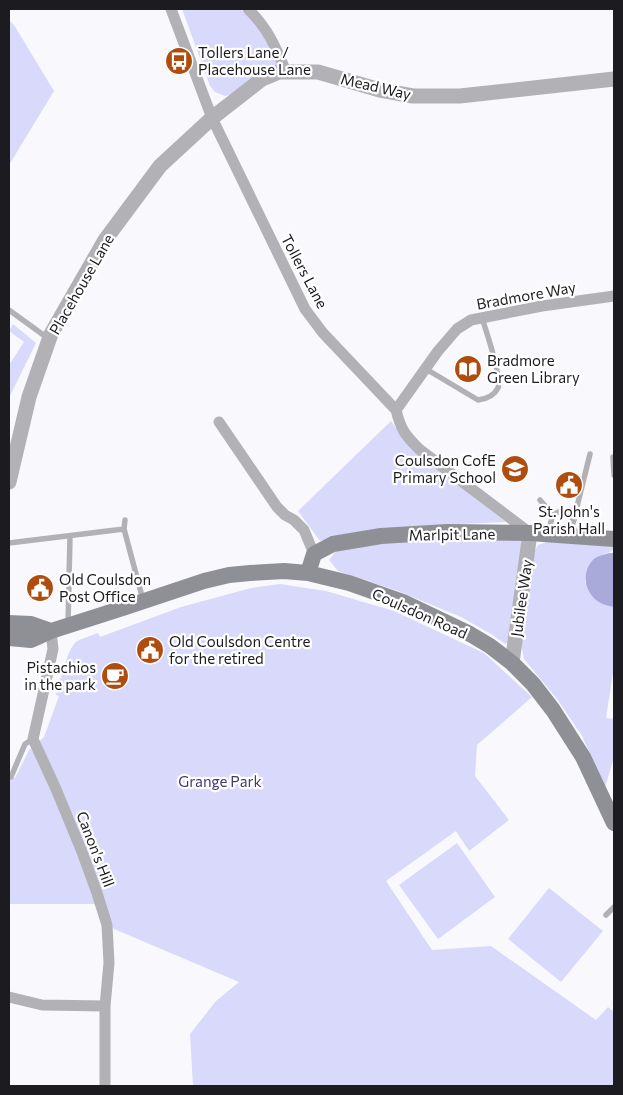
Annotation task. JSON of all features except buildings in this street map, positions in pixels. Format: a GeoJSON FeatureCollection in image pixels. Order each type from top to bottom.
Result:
{"type":"FeatureCollection","features":[{"type":"Feature","properties":{"kind":"main road","name":"Marlpit Lane"},"geometry":{"type":"LineString","coordinates":[[314,554],[333,544],[381,536],[447,532],[548,534],[572,528],[614,540]]}},
{"type":"Feature","properties":{"kind":"main road"},"geometry":{"type":"LineString","coordinates":[[308,573],[314,554]]}},
{"type":"Feature","properties":{"kind":"main road","name":"Coulsdon Road"},"geometry":{"type":"LineString","coordinates":[[9,638],[31,640],[204,581],[229,575],[284,571],[308,573],[349,583],[403,602],[470,634],[490,646],[512,664],[533,684],[553,710],[582,757],[614,823]]}},
{"type":"Feature","properties":{"kind":"main road"},"geometry":{"type":"LineString","coordinates":[[9,623],[31,624],[51,632]]}},
{"type":"Feature","properties":{"kind":"street","name":"Tollers Lane"},"geometry":{"type":"LineString","coordinates":[[171,9],[212,118],[305,309],[323,333],[396,410],[400,426],[419,450],[530,533]]}},
{"type":"Feature","properties":{"kind":"street"},"geometry":{"type":"LineString","coordinates":[[248,9],[258,19],[272,40],[286,72]]}},
{"type":"Feature","properties":{"kind":"street","name":"Mead Way"},"geometry":{"type":"LineString","coordinates":[[212,118],[262,79],[279,72],[318,72],[380,90],[413,96],[460,96],[614,78]]}},
{"type":"Feature","properties":{"kind":"street","name":"Placehouse Lane"},"geometry":{"type":"LineString","coordinates":[[9,482],[28,397],[49,339],[61,317],[111,232],[160,166],[212,118]]}},
{"type":"Feature","properties":{"kind":"street","name":"Bradmore Way"},"geometry":{"type":"LineString","coordinates":[[396,410],[438,351],[457,329],[471,320],[542,306],[614,296]]}},
{"type":"Feature","properties":{"kind":"street"},"geometry":{"type":"LineString","coordinates":[[219,422],[277,507],[304,530],[314,554]]}},
{"type":"Feature","properties":{"kind":"street","name":"Jubilee Way"},"geometry":{"type":"LineString","coordinates":[[512,664],[530,533]]}},
{"type":"Feature","properties":{"kind":"street"},"geometry":{"type":"LineString","coordinates":[[33,739],[53,649],[51,632]]}},
{"type":"Feature","properties":{"kind":"street","name":"Canon's Hill"},"geometry":{"type":"LineString","coordinates":[[33,739],[82,852],[98,893],[107,924],[109,963],[106,1006],[105,1086]]}},
{"type":"Feature","properties":{"kind":"street"},"geometry":{"type":"LineString","coordinates":[[9,997],[42,1005],[106,1006]]}},
{"type":"Feature","properties":{"kind":"lane"},"geometry":{"type":"LineString","coordinates":[[9,310],[49,339]]}},
{"type":"Feature","properties":{"kind":"lane"},"geometry":{"type":"LineString","coordinates":[[426,369],[478,400],[487,399],[493,395],[498,387],[498,376],[482,318]]}},
{"type":"Feature","properties":{"kind":"lane"},"geometry":{"type":"LineString","coordinates":[[572,528],[590,454]]}},
{"type":"Feature","properties":{"kind":"lane"},"geometry":{"type":"LineString","coordinates":[[614,457],[614,475]]}},
{"type":"Feature","properties":{"kind":"lane"},"geometry":{"type":"LineString","coordinates":[[540,500],[553,515]]}},
{"type":"Feature","properties":{"kind":"lane"},"geometry":{"type":"LineString","coordinates":[[548,534],[553,515],[558,512],[568,514],[572,528]]}},
{"type":"Feature","properties":{"kind":"lane"},"geometry":{"type":"LineString","coordinates":[[125,520],[124,529],[144,601]]}},
{"type":"Feature","properties":{"kind":"lane"},"geometry":{"type":"LineString","coordinates":[[9,543],[124,529]]}},
{"type":"Feature","properties":{"kind":"lane"},"geometry":{"type":"LineString","coordinates":[[68,626],[70,536]]}},
{"type":"Feature","properties":{"kind":"lane"},"geometry":{"type":"LineString","coordinates":[[11,777],[25,744],[33,739]]}},
{"type":"Feature","properties":{"kind":"lane"},"geometry":{"type":"LineString","coordinates":[[606,915],[614,907]]}},
{"type":"Feature","properties":{"kind":"green space"},"geometry":{"type":"Polygon","coordinates":[[[182,9],[240,9],[257,25],[266,38],[277,64],[275,68],[236,93],[225,96],[215,92],[210,86],[182,9]]]}},
{"type":"Feature","properties":{"kind":"green space"},"geometry":{"type":"Polygon","coordinates":[[[9,20],[14,25],[54,91],[9,165],[9,20]]]}},
{"type":"Feature","properties":{"kind":"green space"},"geometry":{"type":"Polygon","coordinates":[[[13,324],[36,343],[9,398],[9,365],[24,342],[9,331],[13,324]]]}},
{"type":"Feature","properties":{"kind":"green space"},"geometry":{"type":"Polygon","coordinates":[[[391,421],[410,448],[506,522],[389,529],[320,541],[298,511],[391,421]]]}},
{"type":"Feature","properties":{"kind":"green space"},"geometry":{"type":"Polygon","coordinates":[[[515,537],[522,542],[509,642],[505,644],[461,617],[398,591],[338,571],[329,560],[335,552],[344,548],[415,540],[515,537]]]}},
{"type":"Feature","properties":{"kind":"green space"},"geometry":{"type":"Polygon","coordinates":[[[552,540],[614,547],[614,549],[593,562],[585,582],[607,605],[614,607],[614,666],[606,718],[614,719],[614,758],[605,787],[582,736],[557,699],[524,659],[521,643],[532,555],[538,545],[552,540]]]}},
{"type":"Feature","properties":{"kind":"green space","name":"Grange Park"},"geometry":{"type":"Polygon","coordinates":[[[280,584],[326,591],[394,611],[484,653],[532,697],[477,745],[475,776],[509,820],[469,851],[456,831],[386,881],[432,950],[491,946],[596,1020],[608,1007],[614,1012],[614,1086],[193,1086],[190,1034],[216,1001],[239,982],[114,929],[94,904],[9,904],[9,776],[15,778],[29,750],[44,737],[59,696],[56,695],[67,659],[76,642],[98,633],[100,637],[181,607],[251,588],[280,584]]]}},
{"type":"Feature","properties":{"kind":"green space"},"geometry":{"type":"Polygon","coordinates":[[[457,843],[495,897],[438,939],[399,885],[457,843]]]}},
{"type":"Feature","properties":{"kind":"green space"},"geometry":{"type":"Polygon","coordinates":[[[549,888],[603,931],[561,982],[508,939],[549,888]]]}},
{"type":"Feature","properties":{"kind":"shaded area"},"geometry":{"type":"Polygon","coordinates":[[[609,553],[614,553],[614,607],[603,604],[594,598],[590,594],[586,583],[586,572],[592,561],[609,553]]]}},
{"type":"Feature","properties":{"kind":"place","name":"Tollers Lane / Placehouse Lane"},"geometry":{"type":"Point","coordinates":[179,61]}},
{"type":"Feature","properties":{"kind":"place","name":"Bradmore Green Library"},"geometry":{"type":"Point","coordinates":[468,369]}},
{"type":"Feature","properties":{"kind":"place","name":"Coulsdon CofE Primary School"},"geometry":{"type":"Point","coordinates":[515,469]}},
{"type":"Feature","properties":{"kind":"place","name":"St. John's Parish Hall"},"geometry":{"type":"Point","coordinates":[569,485]}},
{"type":"Feature","properties":{"kind":"place","name":"Old Coulsdon Post Office"},"geometry":{"type":"Point","coordinates":[40,588]}},
{"type":"Feature","properties":{"kind":"place","name":"Old Coulsdon Centre for the retired"},"geometry":{"type":"Point","coordinates":[150,650]}},
{"type":"Feature","properties":{"kind":"place","name":"Pistachios in the park"},"geometry":{"type":"Point","coordinates":[115,676]}}]}
